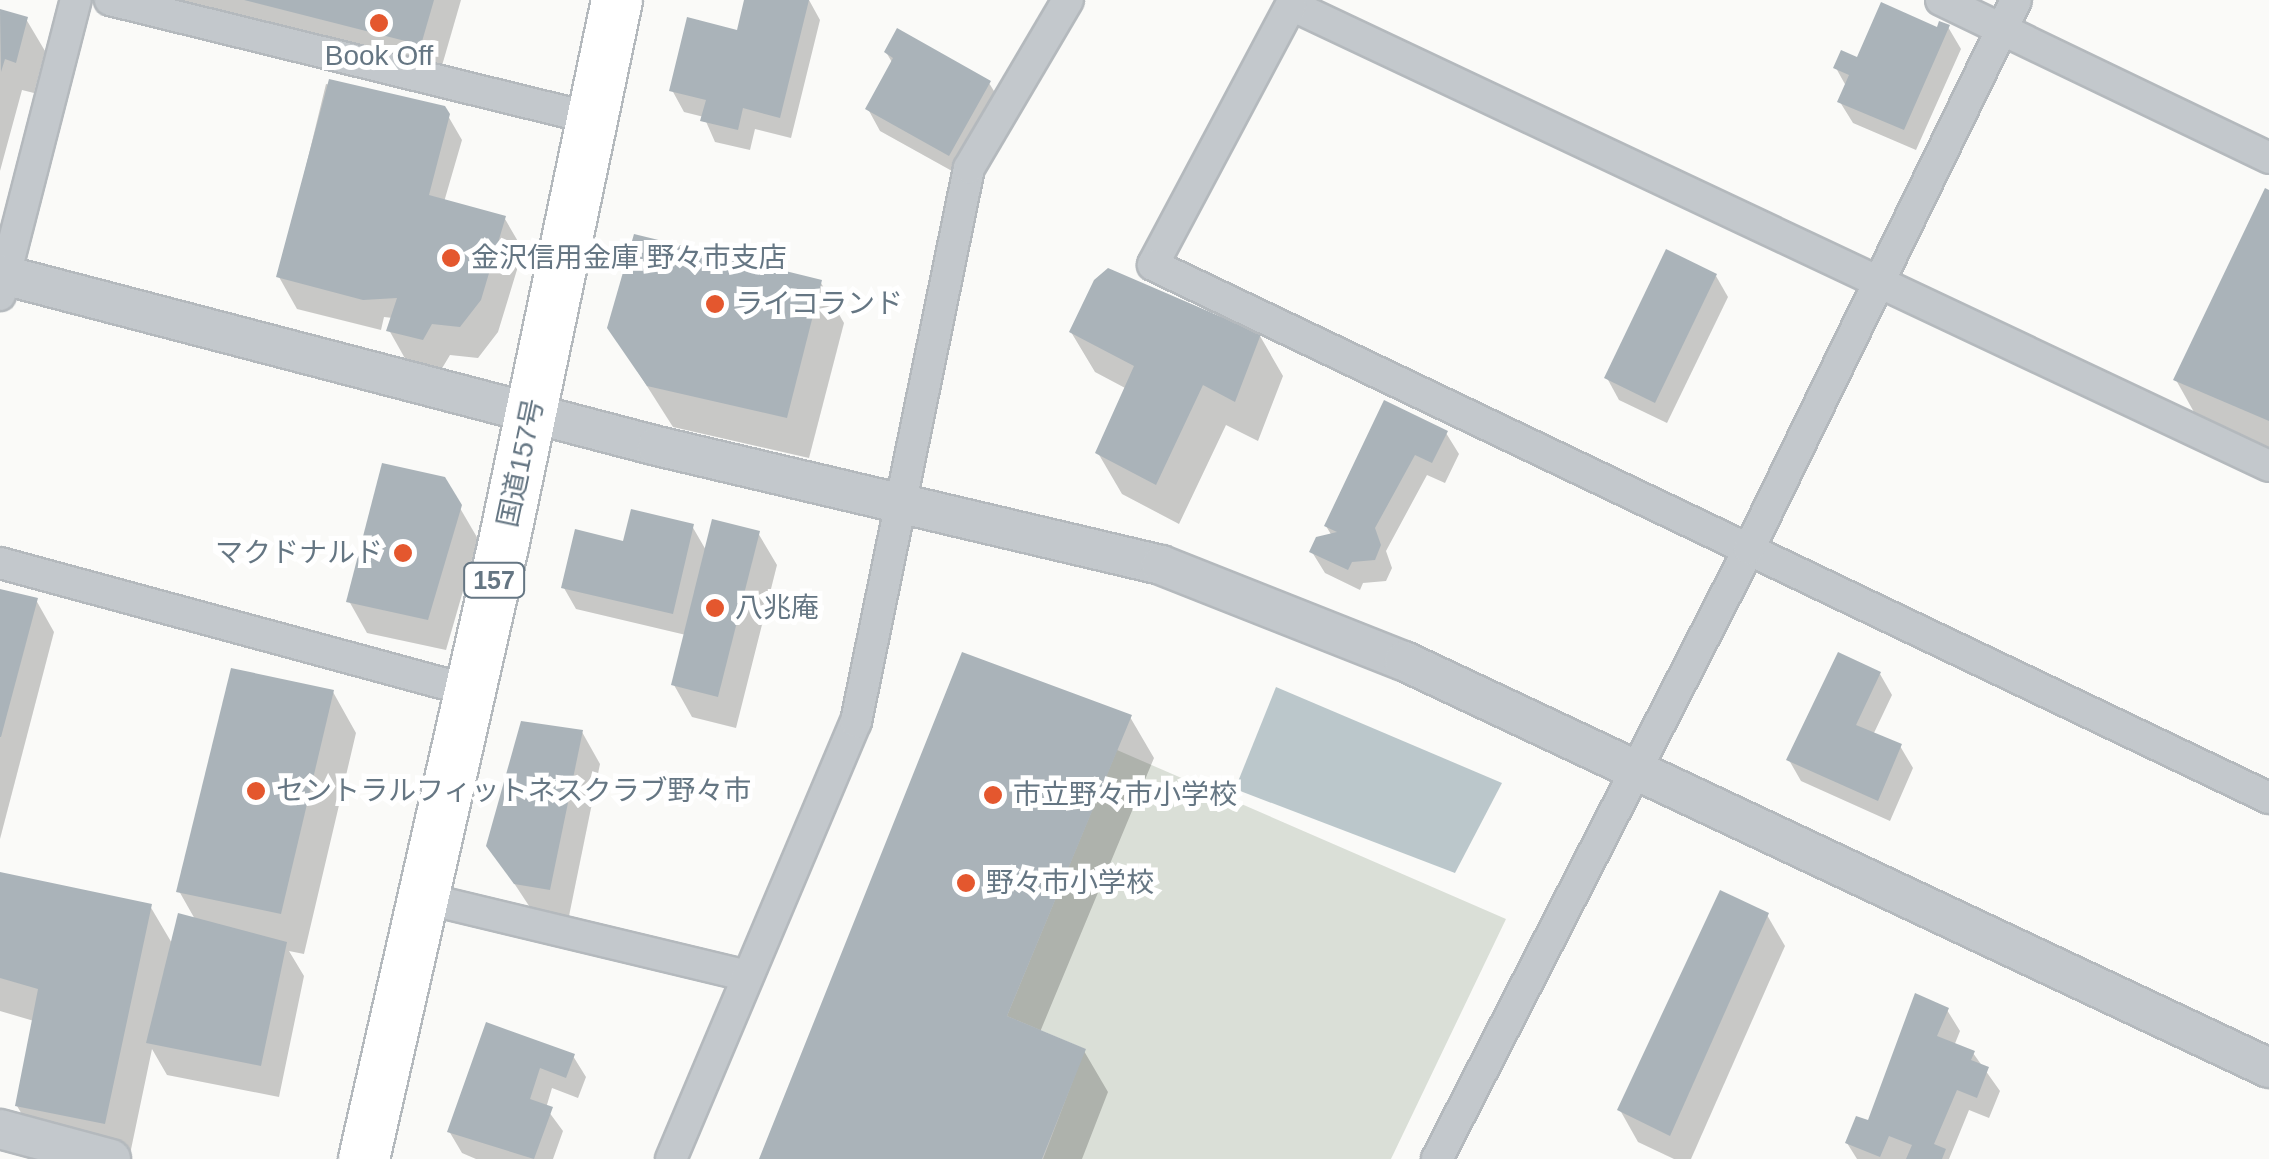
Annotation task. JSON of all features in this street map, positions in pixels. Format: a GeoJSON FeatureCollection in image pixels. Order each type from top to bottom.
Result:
{"type":"FeatureCollection","features":[{"type":"Feature","properties":{"kind":"highway","name":"国道157号"},"geometry":{"type":"LineString","coordinates":[[364,1159],[531,412],[617,0]]}},
{"type":"Feature","properties":{"kind":"street"},"geometry":{"type":"LineString","coordinates":[[76,0],[2,282],[1160,565],[1404,661],[2269,1068]]}},
{"type":"Feature","properties":{"kind":"street"},"geometry":{"type":"LineString","coordinates":[[110,0],[594,119]]}},
{"type":"Feature","properties":{"kind":"street"},"geometry":{"type":"LineString","coordinates":[[671,1159],[856,722],[969,168],[1068,0]]}},
{"type":"Feature","properties":{"kind":"street"},"geometry":{"type":"LineString","coordinates":[[1941,0],[2269,158]]}},
{"type":"Feature","properties":{"kind":"street"},"geometry":{"type":"LineString","coordinates":[[1436,1159],[1633,767],[1749,549],[2016,0]]}},
{"type":"Feature","properties":{"kind":"street"},"geometry":{"type":"LineString","coordinates":[[2269,466],[1292,3],[1153,265],[2269,798]]}},
{"type":"Feature","properties":{"kind":"street"},"geometry":{"type":"LineString","coordinates":[[0,563],[466,690]]}},
{"type":"Feature","properties":{"kind":"street"},"geometry":{"type":"LineString","coordinates":[[423,898],[747,976]]}},
{"type":"Feature","properties":{"kind":"street"},"geometry":{"type":"LineString","coordinates":[[0,1130],[111,1159]]}},
{"type":"Feature","properties":{"kind":"shaded area"},"geometry":{"type":"Polygon","coordinates":[[[1276,687],[1502,783],[1455,873],[1235,789],[1276,687]]]}},
{"type":"Feature","properties":{"kind":"shaded area"},"geometry":{"type":"Polygon","coordinates":[[[1117,750],[1506,919],[1391,1159],[1043,1159],[1085,1049],[1007,1016],[1117,750]]]}},
{"type":"Feature","properties":{"kind":"building","name":"Book Off"},"geometry":{"type":"Polygon","coordinates":[[[244,0],[434,0],[421,45],[244,0]]]}},
{"type":"Feature","properties":{"kind":"building"},"geometry":{"type":"Polygon","coordinates":[[[744,0],[809,0],[780,118],[743,108],[738,130],[700,121],[706,100],[669,91],[687,17],[737,30],[744,0]]]}},
{"type":"Feature","properties":{"kind":"building"},"geometry":{"type":"Polygon","coordinates":[[[1881,2],[1937,27],[1939,21],[1950,25],[1904,130],[1837,102],[1849,75],[1833,68],[1841,50],[1857,57],[1881,2]]]}},
{"type":"Feature","properties":{"kind":"building"},"geometry":{"type":"Polygon","coordinates":[[[0,9],[28,17],[16,63],[5,59],[1,72],[0,9]]]}},
{"type":"Feature","properties":{"kind":"building"},"geometry":{"type":"Polygon","coordinates":[[[897,28],[991,81],[949,156],[865,109],[893,58],[884,52],[897,28]]]}},
{"type":"Feature","properties":{"kind":"building"},"geometry":{"type":"Polygon","coordinates":[[[329,79],[445,106],[450,114],[429,195],[506,216],[481,300],[460,327],[432,324],[423,340],[386,331],[397,298],[363,300],[276,277],[329,79]]]}},
{"type":"Feature","properties":{"kind":"building"},"geometry":{"type":"Polygon","coordinates":[[[2265,188],[2269,190],[2269,421],[2173,380],[2265,188]]]}},
{"type":"Feature","properties":{"kind":"building","name":"ライコランド"},"geometry":{"type":"Polygon","coordinates":[[[634,234],[822,280],[787,418],[647,386],[607,328],[634,234]]]}},
{"type":"Feature","properties":{"kind":"building"},"geometry":{"type":"Polygon","coordinates":[[[1666,249],[1717,274],[1655,403],[1604,378],[1666,249]]]}},
{"type":"Feature","properties":{"kind":"building"},"geometry":{"type":"Polygon","coordinates":[[[1108,268],[1261,334],[1235,402],[1203,385],[1156,485],[1095,453],[1134,366],[1069,332],[1094,280],[1108,268]]]}},
{"type":"Feature","properties":{"kind":"building"},"geometry":{"type":"Polygon","coordinates":[[[1384,400],[1448,431],[1432,463],[1415,455],[1375,528],[1381,545],[1375,560],[1352,562],[1348,570],[1309,552],[1316,537],[1337,532],[1324,526],[1384,400]]]}},
{"type":"Feature","properties":{"kind":"building","name":"マクドナルド"},"geometry":{"type":"Polygon","coordinates":[[[382,463],[445,477],[462,505],[428,620],[346,602],[382,463]]]}},
{"type":"Feature","properties":{"kind":"building"},"geometry":{"type":"Polygon","coordinates":[[[631,509],[694,524],[673,614],[561,588],[575,529],[623,541],[631,509]]]}},
{"type":"Feature","properties":{"kind":"building","name":"八兆庵"},"geometry":{"type":"Polygon","coordinates":[[[712,519],[760,531],[718,697],[671,685],[712,519]]]}},
{"type":"Feature","properties":{"kind":"building"},"geometry":{"type":"Polygon","coordinates":[[[0,589],[38,598],[1,737],[0,737],[0,589]]]}},
{"type":"Feature","properties":{"kind":"building","name":"野々市小学校"},"geometry":{"type":"Polygon","coordinates":[[[962,652],[1132,715],[1007,1016],[1086,1049],[1042,1159],[759,1159],[962,652]]]}},
{"type":"Feature","properties":{"kind":"building"},"geometry":{"type":"Polygon","coordinates":[[[1838,652],[1881,672],[1856,725],[1902,744],[1878,801],[1786,760],[1838,652]]]}},
{"type":"Feature","properties":{"kind":"building","name":"セントラルフィットネスクラブ野々市"},"geometry":{"type":"Polygon","coordinates":[[[231,668],[334,690],[281,914],[176,892],[231,668]]]}},
{"type":"Feature","properties":{"kind":"building"},"geometry":{"type":"Polygon","coordinates":[[[521,721],[583,730],[550,890],[514,884],[486,846],[521,721]]]}},
{"type":"Feature","properties":{"kind":"building"},"geometry":{"type":"Polygon","coordinates":[[[0,872],[152,904],[105,1124],[15,1106],[38,989],[0,978],[0,872]]]}},
{"type":"Feature","properties":{"kind":"building"},"geometry":{"type":"Polygon","coordinates":[[[1720,890],[1769,913],[1670,1136],[1617,1110],[1720,890]]]}},
{"type":"Feature","properties":{"kind":"building"},"geometry":{"type":"Polygon","coordinates":[[[178,913],[287,942],[261,1066],[146,1043],[178,913]]]}},
{"type":"Feature","properties":{"kind":"building"},"geometry":{"type":"Polygon","coordinates":[[[1915,993],[1949,1008],[1937,1036],[1975,1051],[1971,1060],[1989,1067],[1977,1098],[1957,1090],[1934,1144],[1946,1149],[1942,1159],[1906,1159],[1912,1145],[1889,1136],[1880,1157],[1845,1143],[1856,1116],[1868,1120],[1915,993]]]}},
{"type":"Feature","properties":{"kind":"building"},"geometry":{"type":"Polygon","coordinates":[[[486,1022],[575,1054],[566,1078],[540,1068],[530,1099],[553,1107],[534,1159],[447,1132],[486,1022]]]}},
{"type":"Feature","properties":{"kind":"place","name":"Book Off"},"geometry":{"type":"Point","coordinates":[379,23]}},
{"type":"Feature","properties":{"kind":"place","name":"金沢信用金庫 野々市支店"},"geometry":{"type":"Point","coordinates":[451,258]}},
{"type":"Feature","properties":{"kind":"place","name":"ライコランド"},"geometry":{"type":"Point","coordinates":[715,304]}},
{"type":"Feature","properties":{"kind":"place","name":"マクドナルド"},"geometry":{"type":"Point","coordinates":[403,553]}},
{"type":"Feature","properties":{"kind":"place","name":"八兆庵"},"geometry":{"type":"Point","coordinates":[715,608]}},
{"type":"Feature","properties":{"kind":"place","name":"セントラルフィットネスクラブ野々市"},"geometry":{"type":"Point","coordinates":[256,791]}},
{"type":"Feature","properties":{"kind":"place","name":"市立野々市小学校"},"geometry":{"type":"Point","coordinates":[993,795]}},
{"type":"Feature","properties":{"kind":"place","name":"野々市小学校"},"geometry":{"type":"Point","coordinates":[966,883]}}]}
